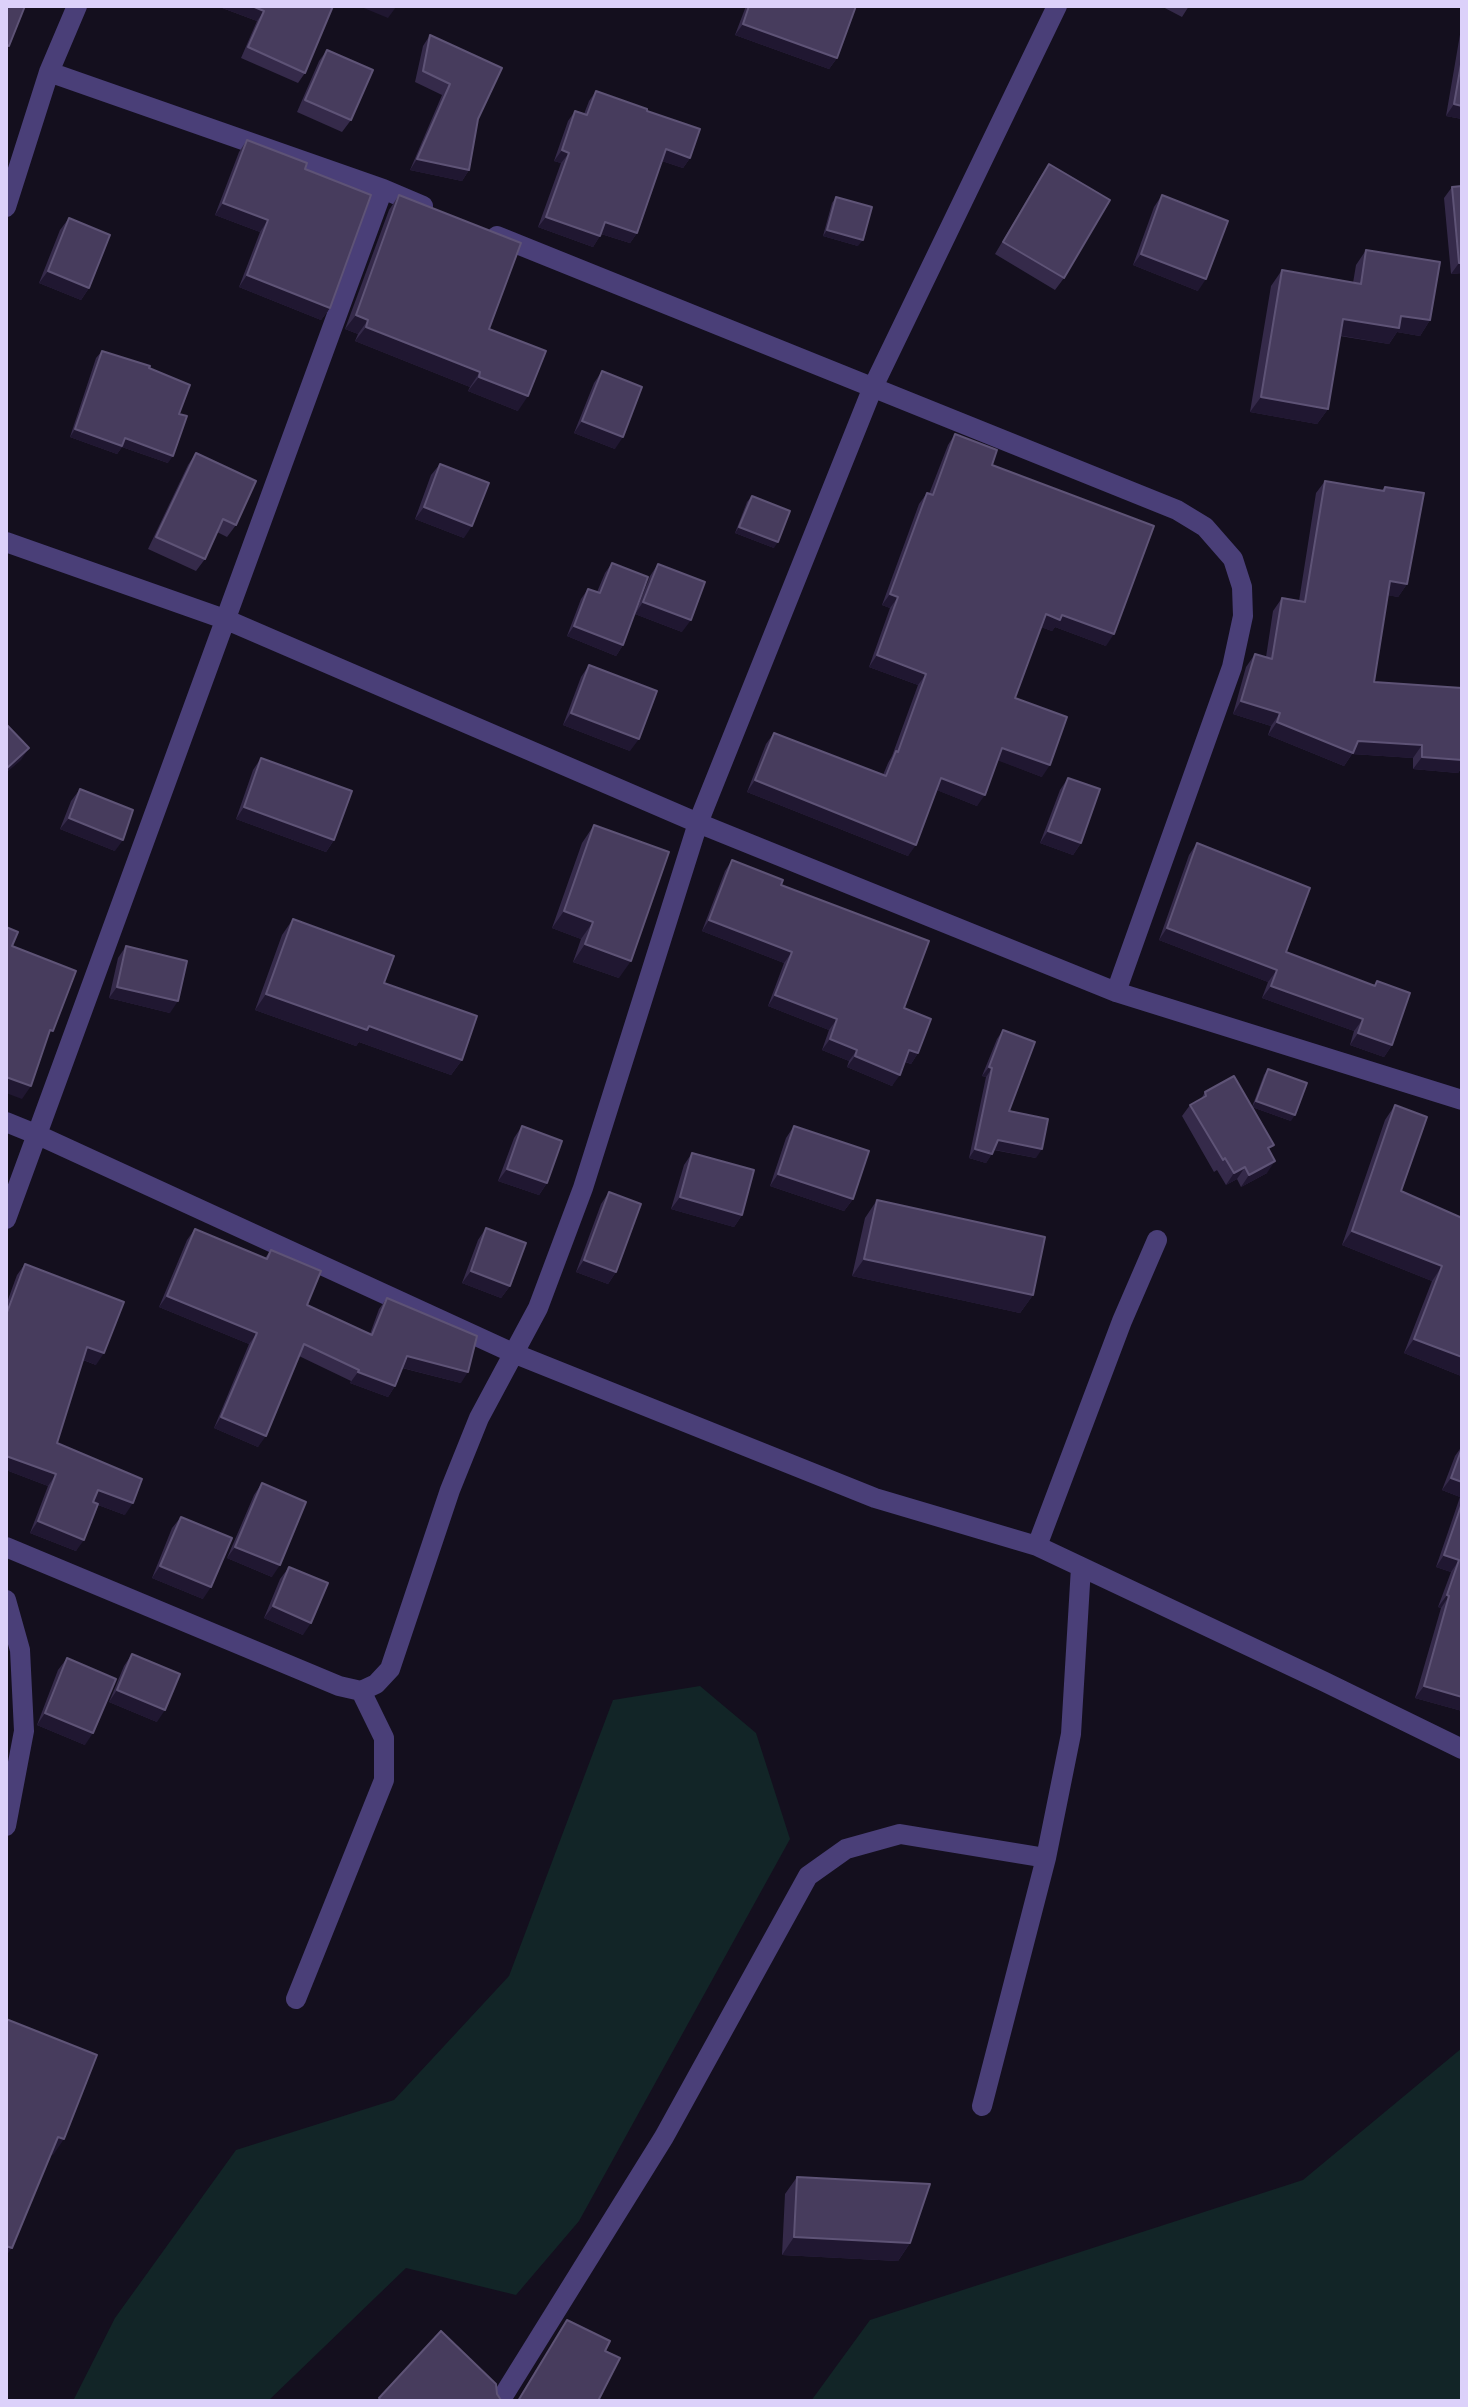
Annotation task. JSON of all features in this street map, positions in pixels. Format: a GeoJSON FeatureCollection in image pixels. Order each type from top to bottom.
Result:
{"type":"FeatureCollection","features":[{"type":"Feature","properties":{"kind":"street"},"geometry":{"type":"LineString","coordinates":[[6,207],[49,72],[77,6]]}},
{"type":"Feature","properties":{"kind":"street"},"geometry":{"type":"LineString","coordinates":[[6,1547],[339,1686],[361,1691],[376,1684],[390,1669],[450,1490],[479,1418],[538,1308],[583,1188],[698,823],[873,387],[1057,6]]}},
{"type":"Feature","properties":{"kind":"street"},"geometry":{"type":"LineString","coordinates":[[49,72],[383,189],[440,213]]}},
{"type":"Feature","properties":{"kind":"street"},"geometry":{"type":"LineString","coordinates":[[6,1219],[383,189]]}},
{"type":"Feature","properties":{"kind":"street"},"geometry":{"type":"LineString","coordinates":[[484,230],[1177,510],[1205,527],[1233,559],[1242,587],[1243,616],[1232,667],[1116,992]]}},
{"type":"Feature","properties":{"kind":"street"},"geometry":{"type":"LineString","coordinates":[[6,542],[227,620],[698,823],[1116,992],[1462,1100]]}},
{"type":"Feature","properties":{"kind":"street"},"geometry":{"type":"LineString","coordinates":[[6,1122],[513,1353],[875,1498],[1037,1546],[1462,1749]]}},
{"type":"Feature","properties":{"kind":"street"},"geometry":{"type":"LineString","coordinates":[[1037,1546],[1122,1321],[1157,1240]]}},
{"type":"Feature","properties":{"kind":"street"},"geometry":{"type":"LineString","coordinates":[[982,2106],[1046,1858],[1071,1734],[1081,1567]]}},
{"type":"Feature","properties":{"kind":"street"},"geometry":{"type":"LineString","coordinates":[[6,1600],[20,1650],[24,1731],[6,1826]]}},
{"type":"Feature","properties":{"kind":"street"},"geometry":{"type":"LineString","coordinates":[[296,1999],[384,1780],[384,1738],[361,1691]]}},
{"type":"Feature","properties":{"kind":"street"},"geometry":{"type":"LineString","coordinates":[[500,2401],[664,2137],[808,1876],[846,1849],[900,1834],[1046,1858]]}},
{"type":"Feature","properties":{"kind":"green space"},"geometry":{"type":"Polygon","coordinates":[[[700,1686],[756,1733],[790,1839],[579,2221],[516,2295],[406,2268],[268,2401],[73,2401],[115,2318],[236,2150],[394,2100],[509,1976],[613,1700],[700,1686]]]}},
{"type":"Feature","properties":{"kind":"green space"},"geometry":{"type":"Polygon","coordinates":[[[1462,2048],[1462,2401],[811,2401],[870,2320],[1303,2180],[1462,2048]]]}},
{"type":"Feature","properties":{"kind":"building"},"geometry":{"type":"Polygon","coordinates":[[[6,6],[25,6],[9,46],[6,45],[6,6]]]}},
{"type":"Feature","properties":{"kind":"building"},"geometry":{"type":"Polygon","coordinates":[[[252,6],[333,6],[305,73],[248,47],[264,11],[252,6]]]}},
{"type":"Feature","properties":{"kind":"building"},"geometry":{"type":"Polygon","coordinates":[[[749,6],[856,6],[837,58],[743,24],[749,6]]]}},
{"type":"Feature","properties":{"kind":"building"},"geometry":{"type":"Polygon","coordinates":[[[430,35],[502,68],[478,119],[469,170],[417,159],[450,84],[423,71],[430,35]]]}},
{"type":"Feature","properties":{"kind":"building"},"geometry":{"type":"Polygon","coordinates":[[[327,50],[373,70],[351,120],[305,100],[327,50]]]}},
{"type":"Feature","properties":{"kind":"building"},"geometry":{"type":"Polygon","coordinates":[[[1462,59],[1462,106],[1454,104],[1462,59]]]}},
{"type":"Feature","properties":{"kind":"building"},"geometry":{"type":"Polygon","coordinates":[[[596,91],[700,129],[690,158],[666,149],[637,233],[605,222],[600,236],[546,217],[569,153],[562,150],[575,111],[587,115],[596,91]]]}},
{"type":"Feature","properties":{"kind":"building"},"geometry":{"type":"Polygon","coordinates":[[[247,140],[307,163],[305,169],[371,195],[330,308],[247,275],[268,220],[223,203],[247,140]]]}},
{"type":"Feature","properties":{"kind":"building"},"geometry":{"type":"Polygon","coordinates":[[[1049,164],[1110,200],[1064,278],[1003,242],[1049,164]]]}},
{"type":"Feature","properties":{"kind":"building"},"geometry":{"type":"Polygon","coordinates":[[[1462,186],[1462,263],[1459,263],[1452,187],[1462,186]]]}},
{"type":"Feature","properties":{"kind":"building"},"geometry":{"type":"Polygon","coordinates":[[[399,195],[521,243],[489,329],[546,351],[528,396],[479,377],[480,372],[366,327],[368,320],[356,315],[399,195]]]}},
{"type":"Feature","properties":{"kind":"building"},"geometry":{"type":"Polygon","coordinates":[[[1162,195],[1228,221],[1206,279],[1141,254],[1162,195]]]}},
{"type":"Feature","properties":{"kind":"building"},"geometry":{"type":"Polygon","coordinates":[[[836,197],[872,207],[863,240],[827,230],[836,197]]]}},
{"type":"Feature","properties":{"kind":"building"},"geometry":{"type":"Polygon","coordinates":[[[69,218],[110,235],[89,288],[48,271],[69,218]]]}},
{"type":"Feature","properties":{"kind":"building"},"geometry":{"type":"Polygon","coordinates":[[[1366,250],[1440,262],[1430,320],[1401,316],[1399,328],[1343,319],[1328,409],[1261,397],[1282,270],[1361,284],[1366,250]]]}},
{"type":"Feature","properties":{"kind":"building"},"geometry":{"type":"Polygon","coordinates":[[[102,351],[150,366],[190,385],[179,414],[187,416],[173,456],[125,438],[122,446],[75,429],[102,351]]]}},
{"type":"Feature","properties":{"kind":"building"},"geometry":{"type":"Polygon","coordinates":[[[602,371],[642,387],[623,437],[582,421],[602,371]]]}},
{"type":"Feature","properties":{"kind":"building"},"geometry":{"type":"Polygon","coordinates":[[[955,434],[997,450],[992,465],[1154,526],[1114,634],[1062,615],[1060,620],[1046,614],[1015,698],[1067,717],[1050,765],[1002,748],[985,795],[941,778],[916,845],[755,780],[774,733],[886,776],[898,752],[926,674],[877,655],[898,597],[890,594],[927,493],[933,495],[955,434]]]}},
{"type":"Feature","properties":{"kind":"building"},"geometry":{"type":"Polygon","coordinates":[[[196,453],[256,481],[236,525],[223,519],[205,559],[156,537],[196,453]]]}},
{"type":"Feature","properties":{"kind":"building"},"geometry":{"type":"Polygon","coordinates":[[[440,464],[489,483],[472,526],[424,507],[440,464]]]}},
{"type":"Feature","properties":{"kind":"building"},"geometry":{"type":"Polygon","coordinates":[[[1325,481],[1384,491],[1385,487],[1424,493],[1407,584],[1390,581],[1374,682],[1462,688],[1462,760],[1422,757],[1422,745],[1358,741],[1353,753],[1277,722],[1280,713],[1241,701],[1255,654],[1272,659],[1282,598],[1305,602],[1325,481]]]}},
{"type":"Feature","properties":{"kind":"building"},"geometry":{"type":"Polygon","coordinates":[[[752,496],[790,511],[778,542],[739,527],[752,496]]]}},
{"type":"Feature","properties":{"kind":"building"},"geometry":{"type":"Polygon","coordinates":[[[612,563],[648,577],[623,645],[574,626],[588,589],[600,593],[612,563]]]}},
{"type":"Feature","properties":{"kind":"building"},"geometry":{"type":"Polygon","coordinates":[[[658,564],[705,582],[691,620],[643,602],[658,564]]]}},
{"type":"Feature","properties":{"kind":"building"},"geometry":{"type":"Polygon","coordinates":[[[589,665],[657,691],[639,739],[571,713],[589,665]]]}},
{"type":"Feature","properties":{"kind":"building"},"geometry":{"type":"Polygon","coordinates":[[[6,724],[29,748],[6,769],[6,724]]]}},
{"type":"Feature","properties":{"kind":"building"},"geometry":{"type":"Polygon","coordinates":[[[261,758],[352,791],[334,840],[244,807],[261,758]]]}},
{"type":"Feature","properties":{"kind":"building"},"geometry":{"type":"Polygon","coordinates":[[[1068,778],[1100,789],[1081,843],[1048,831],[1068,778]]]}},
{"type":"Feature","properties":{"kind":"building"},"geometry":{"type":"Polygon","coordinates":[[[80,789],[133,810],[123,840],[69,818],[80,789]]]}},
{"type":"Feature","properties":{"kind":"building"},"geometry":{"type":"Polygon","coordinates":[[[594,825],[669,852],[631,961],[585,944],[593,922],[564,911],[594,825]]]}},
{"type":"Feature","properties":{"kind":"building"},"geometry":{"type":"Polygon","coordinates":[[[1197,843],[1310,888],[1286,952],[1375,986],[1377,981],[1410,993],[1392,1045],[1358,1033],[1363,1019],[1271,986],[1277,970],[1167,928],[1197,843]]]}},
{"type":"Feature","properties":{"kind":"building"},"geometry":{"type":"Polygon","coordinates":[[[732,860],[783,880],[781,885],[929,941],[904,1008],[931,1019],[918,1053],[909,1050],[900,1075],[855,1056],[857,1050],[830,1039],[837,1019],[775,995],[792,952],[709,920],[732,860]]]}},
{"type":"Feature","properties":{"kind":"building"},"geometry":{"type":"Polygon","coordinates":[[[293,919],[394,956],[384,983],[477,1016],[462,1060],[369,1026],[367,1030],[266,994],[293,919]]]}},
{"type":"Feature","properties":{"kind":"building"},"geometry":{"type":"Polygon","coordinates":[[[6,927],[18,932],[12,946],[76,971],[53,1031],[50,1030],[31,1086],[6,1077],[6,927]]]}},
{"type":"Feature","properties":{"kind":"building"},"geometry":{"type":"Polygon","coordinates":[[[126,946],[187,961],[178,1001],[117,987],[126,946]]]}},
{"type":"Feature","properties":{"kind":"building"},"geometry":{"type":"Polygon","coordinates":[[[1003,1030],[1035,1042],[1009,1111],[1048,1119],[1042,1149],[998,1140],[992,1154],[975,1149],[992,1068],[989,1067],[1003,1030]]]}},
{"type":"Feature","properties":{"kind":"building"},"geometry":{"type":"Polygon","coordinates":[[[1268,1069],[1307,1083],[1295,1115],[1256,1101],[1268,1069]]]}},
{"type":"Feature","properties":{"kind":"building"},"geometry":{"type":"Polygon","coordinates":[[[1234,1076],[1274,1145],[1268,1148],[1275,1161],[1249,1175],[1245,1167],[1234,1173],[1225,1158],[1223,1160],[1190,1105],[1206,1096],[1205,1092],[1234,1076]]]}},
{"type":"Feature","properties":{"kind":"building"},"geometry":{"type":"Polygon","coordinates":[[[1395,1105],[1427,1117],[1401,1191],[1462,1218],[1462,1357],[1414,1339],[1442,1266],[1352,1231],[1395,1105]]]}},
{"type":"Feature","properties":{"kind":"building"},"geometry":{"type":"Polygon","coordinates":[[[522,1126],[562,1141],[547,1183],[507,1169],[522,1126]]]}},
{"type":"Feature","properties":{"kind":"building"},"geometry":{"type":"Polygon","coordinates":[[[794,1126],[869,1151],[853,1199],[778,1174],[794,1126]]]}},
{"type":"Feature","properties":{"kind":"building"},"geometry":{"type":"Polygon","coordinates":[[[692,1153],[754,1170],[742,1215],[680,1197],[692,1153]]]}},
{"type":"Feature","properties":{"kind":"building"},"geometry":{"type":"Polygon","coordinates":[[[609,1192],[641,1204],[616,1272],[584,1260],[609,1192]]]}},
{"type":"Feature","properties":{"kind":"building"},"geometry":{"type":"Polygon","coordinates":[[[877,1200],[1045,1237],[1033,1295],[864,1259],[877,1200]]]}},
{"type":"Feature","properties":{"kind":"building"},"geometry":{"type":"Polygon","coordinates":[[[486,1228],[526,1243],[510,1286],[471,1271],[486,1228]]]}},
{"type":"Feature","properties":{"kind":"building"},"geometry":{"type":"Polygon","coordinates":[[[195,1229],[267,1259],[271,1250],[321,1271],[307,1305],[372,1335],[387,1298],[477,1336],[468,1372],[407,1356],[395,1386],[358,1372],[304,1344],[266,1436],[221,1417],[257,1333],[167,1296],[195,1229]]]}},
{"type":"Feature","properties":{"kind":"building"},"geometry":{"type":"Polygon","coordinates":[[[25,1264],[124,1302],[104,1353],[87,1347],[57,1443],[142,1479],[133,1503],[98,1490],[93,1502],[98,1504],[84,1540],[38,1521],[56,1474],[6,1456],[6,1315],[25,1264]]]}},
{"type":"Feature","properties":{"kind":"building"},"geometry":{"type":"Polygon","coordinates":[[[1462,1448],[1462,1482],[1451,1478],[1462,1448]]]}},
{"type":"Feature","properties":{"kind":"building"},"geometry":{"type":"Polygon","coordinates":[[[262,1483],[306,1502],[280,1565],[235,1547],[262,1483]]]}},
{"type":"Feature","properties":{"kind":"building"},"geometry":{"type":"Polygon","coordinates":[[[1462,1503],[1462,1697],[1424,1686],[1459,1560],[1444,1555],[1462,1503]]]}},
{"type":"Feature","properties":{"kind":"building"},"geometry":{"type":"Polygon","coordinates":[[[181,1517],[232,1538],[211,1587],[160,1566],[181,1517]]]}},
{"type":"Feature","properties":{"kind":"building"},"geometry":{"type":"Polygon","coordinates":[[[289,1567],[328,1583],[311,1623],[273,1606],[289,1567]]]}},
{"type":"Feature","properties":{"kind":"building"},"geometry":{"type":"Polygon","coordinates":[[[132,1654],[180,1674],[165,1710],[117,1690],[132,1654]]]}},
{"type":"Feature","properties":{"kind":"building"},"geometry":{"type":"Polygon","coordinates":[[[67,1658],[116,1679],[93,1733],[45,1713],[67,1658]]]}},
{"type":"Feature","properties":{"kind":"building"},"geometry":{"type":"Polygon","coordinates":[[[6,2019],[97,2055],[64,2139],[58,2137],[12,2248],[6,2246],[6,2019]]]}},
{"type":"Feature","properties":{"kind":"building"},"geometry":{"type":"Polygon","coordinates":[[[797,2177],[930,2184],[910,2243],[794,2237],[797,2177]]]}},
{"type":"Feature","properties":{"kind":"building"},"geometry":{"type":"Polygon","coordinates":[[[567,2320],[610,2341],[605,2351],[620,2358],[598,2401],[518,2401],[567,2320]]]}},
{"type":"Feature","properties":{"kind":"building"},"geometry":{"type":"Polygon","coordinates":[[[441,2331],[496,2384],[497,2394],[505,2401],[381,2401],[379,2398],[441,2331]]]}}]}
